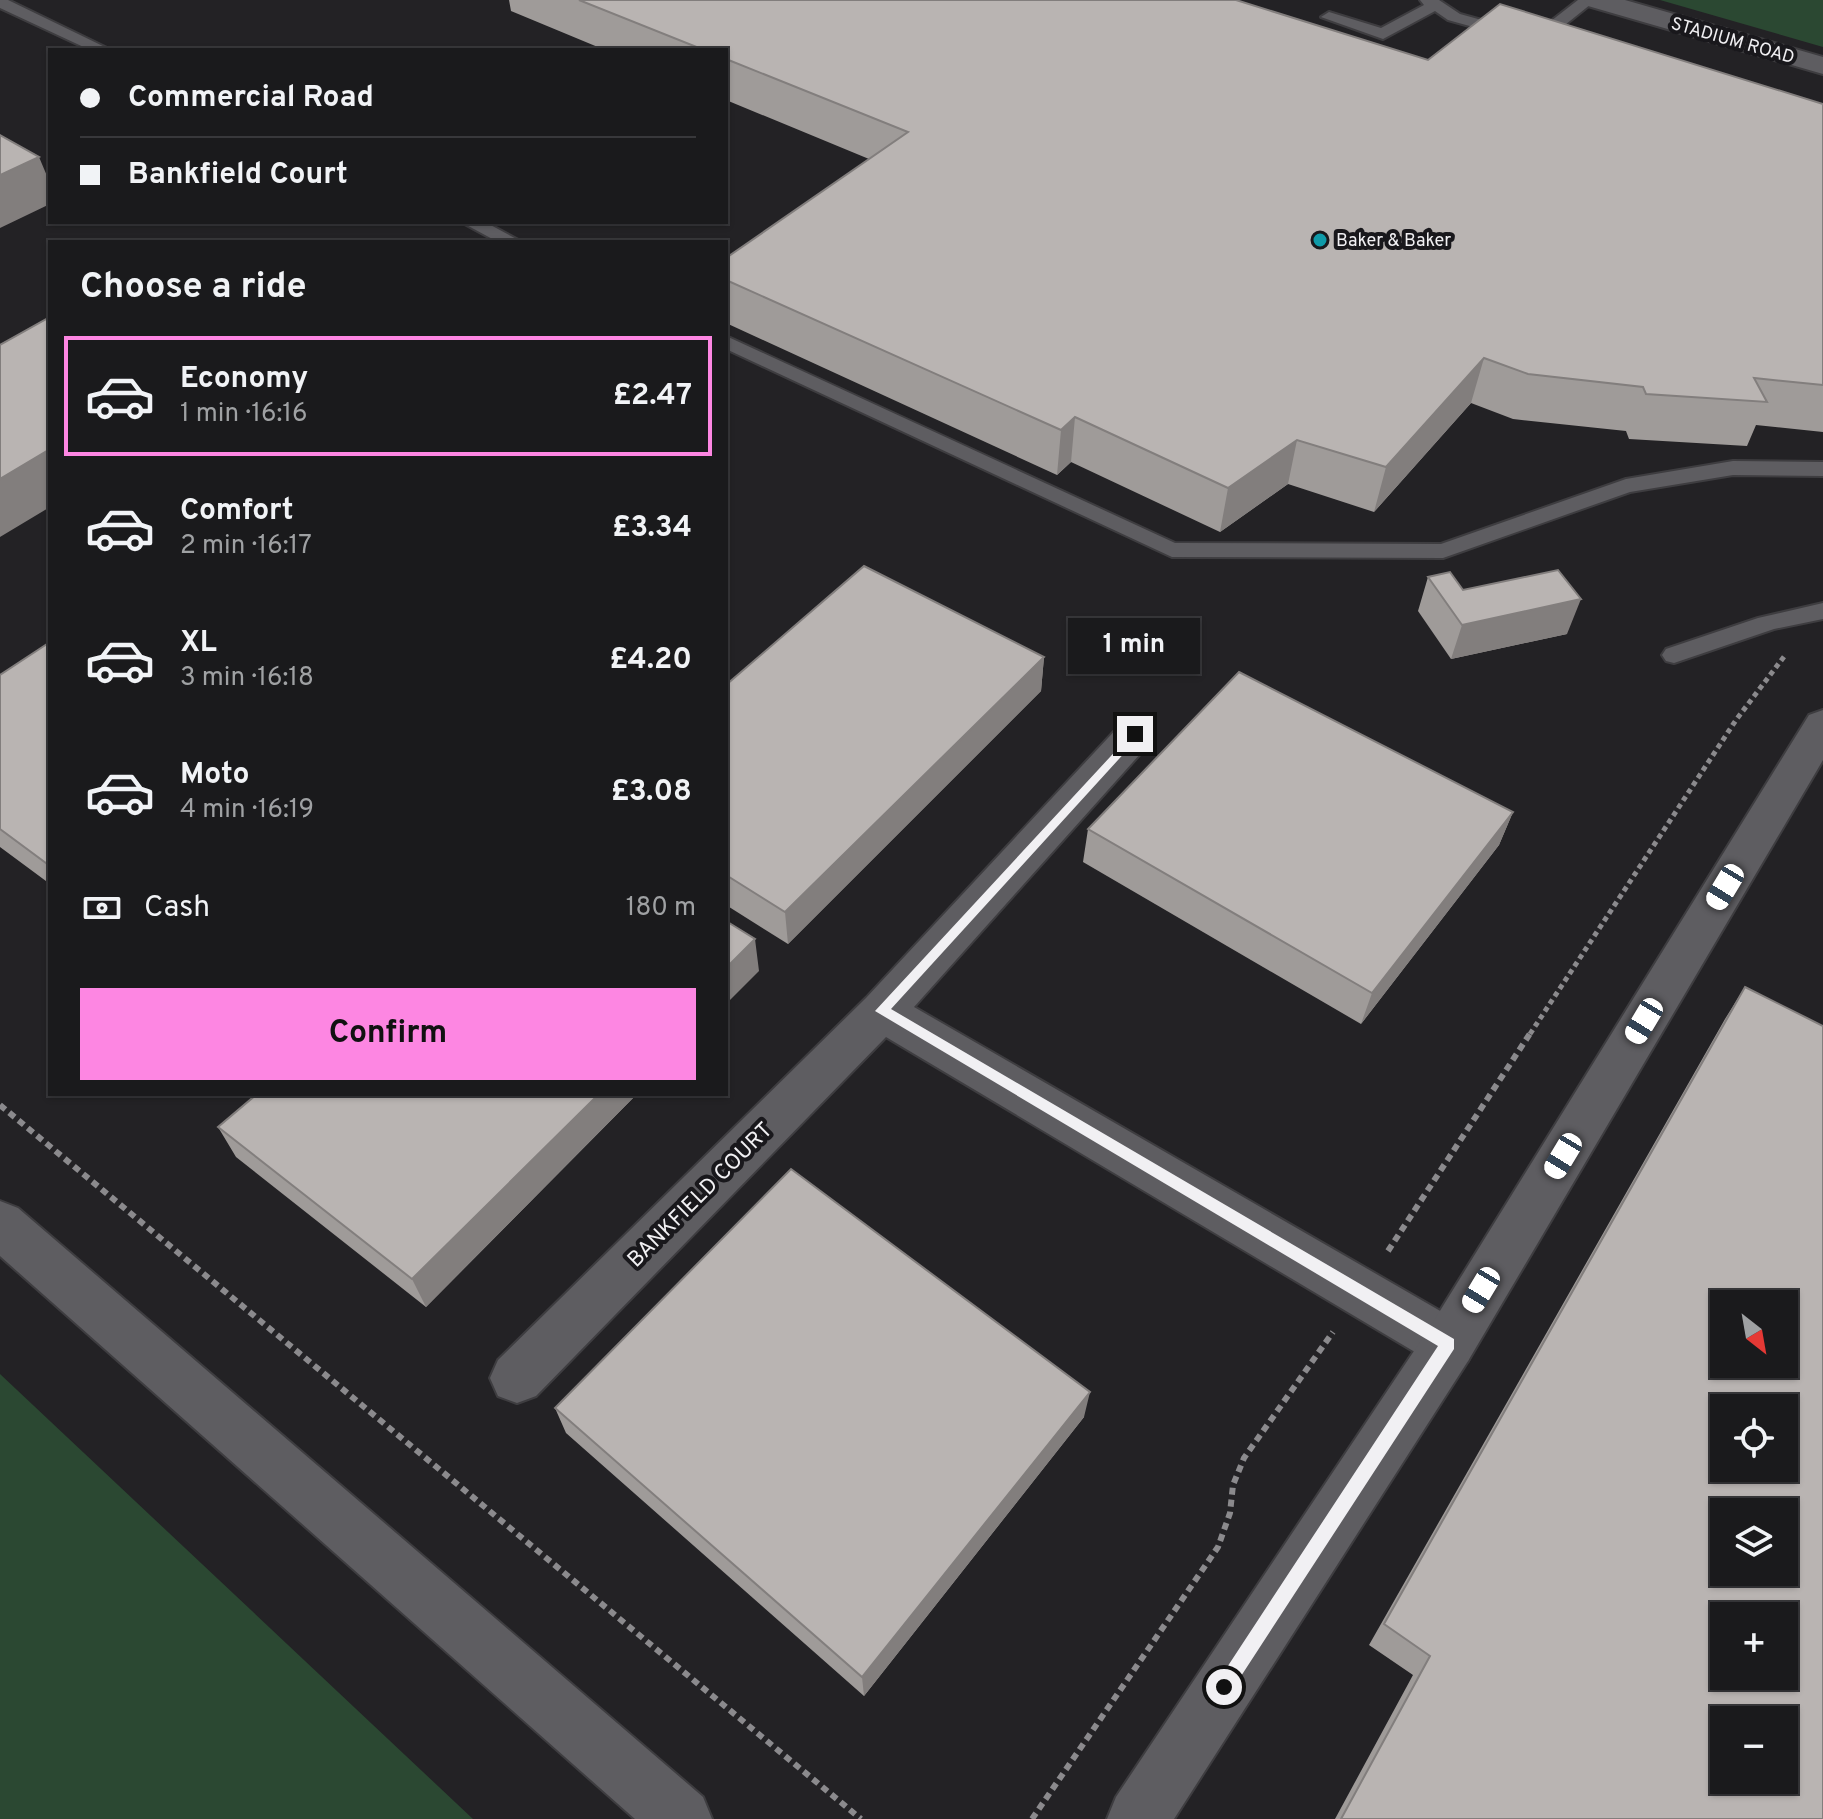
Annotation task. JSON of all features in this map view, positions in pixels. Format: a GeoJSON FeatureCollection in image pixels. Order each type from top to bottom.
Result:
{"type":"FeatureCollection","features":[{"type":"Feature","properties":{"kind":"street","name":"STADIUM ROAD"},"geometry":{"type":"LineString","coordinates":[[1597,0],[1823,66]]}},
{"type":"Feature","properties":{"kind":"street"},"geometry":{"type":"LineString","coordinates":[[1138,1819],[1449,1344],[1823,725]]}},
{"type":"Feature","properties":{"kind":"street","name":"BANKFIELD COURT"},"geometry":{"type":"LineString","coordinates":[[517,1378],[882,1011],[1135,734]]}},
{"type":"Feature","properties":{"kind":"street"},"geometry":{"type":"LineString","coordinates":[[882,1011],[1449,1344]]}},
{"type":"Feature","properties":{"kind":"street"},"geometry":{"type":"LineString","coordinates":[[0,1224],[681,1819]]}},
{"type":"Feature","properties":{"kind":"lane"},"geometry":{"type":"LineString","coordinates":[[1347,0],[1323,22],[1383,34],[1432,2],[1454,17],[1484,27],[1539,38],[1562,48]]}},
{"type":"Feature","properties":{"kind":"lane"},"geometry":{"type":"LineString","coordinates":[[1539,38],[1588,0]]}},
{"type":"Feature","properties":{"kind":"lane"},"geometry":{"type":"LineString","coordinates":[[0,2],[99,48]]}},
{"type":"Feature","properties":{"kind":"lane"},"geometry":{"type":"LineString","coordinates":[[474,224],[509,240]]}},
{"type":"Feature","properties":{"kind":"lane"},"geometry":{"type":"LineString","coordinates":[[728,343],[1172,550],[1443,551],[1626,486],[1733,468],[1823,469]]}},
{"type":"Feature","properties":{"kind":"lane"},"geometry":{"type":"LineString","coordinates":[[1674,655],[1763,624],[1821,611]]}},
{"type":"Feature","properties":{"kind":"path"},"geometry":{"type":"LineString","coordinates":[[1032,1819],[1218,1547],[1230,1513],[1233,1485],[1244,1458],[1360,1294],[1736,720],[1821,611]]}},
{"type":"Feature","properties":{"kind":"path"},"geometry":{"type":"LineString","coordinates":[[0,1105],[861,1819]]}},
{"type":"Feature","properties":{"kind":"green space"},"geometry":{"type":"Polygon","coordinates":[[[1660,0],[1823,0],[1823,47],[1660,0]]]}},
{"type":"Feature","properties":{"kind":"green space"},"geometry":{"type":"Polygon","coordinates":[[[0,1374],[473,1819],[0,1819],[0,1374]]]}},
{"type":"Feature","properties":{"kind":"building","name":"Baker & Baker"},"geometry":{"type":"Polygon","coordinates":[[[579,0],[1236,0],[1428,60],[1500,4],[1823,104],[1823,385],[1754,378],[1767,402],[1646,394],[1643,387],[1528,374],[1484,358],[1386,467],[1297,440],[1228,488],[1075,417],[1061,430],[728,281],[728,257],[908,132],[728,60],[728,48],[699,48],[579,0]]]}},
{"type":"Feature","properties":{"kind":"building"},"geometry":{"type":"Polygon","coordinates":[[[0,135],[39,157],[0,175],[0,135]]]}},
{"type":"Feature","properties":{"kind":"building"},"geometry":{"type":"Polygon","coordinates":[[[48,318],[48,450],[0,479],[0,345],[48,318]]]}},
{"type":"Feature","properties":{"kind":"building"},"geometry":{"type":"Polygon","coordinates":[[[864,566],[1044,657],[785,912],[728,876],[728,683],[864,566]]]}},
{"type":"Feature","properties":{"kind":"building"},"geometry":{"type":"Polygon","coordinates":[[[1558,570],[1581,599],[1462,625],[1428,577],[1450,572],[1463,590],[1558,570]]]}},
{"type":"Feature","properties":{"kind":"building"},"geometry":{"type":"Polygon","coordinates":[[[48,643],[48,865],[0,829],[0,675],[48,643]]]}},
{"type":"Feature","properties":{"kind":"building"},"geometry":{"type":"Polygon","coordinates":[[[1239,672],[1513,812],[1372,993],[1088,829],[1239,672]]]}},
{"type":"Feature","properties":{"kind":"building"},"geometry":{"type":"Polygon","coordinates":[[[728,922],[755,939],[728,966],[728,922]]]}},
{"type":"Feature","properties":{"kind":"building"},"geometry":{"type":"Polygon","coordinates":[[[1745,987],[1823,1026],[1823,1819],[1341,1819],[1430,1656],[1384,1624],[1745,987]]]}},
{"type":"Feature","properties":{"kind":"building"},"geometry":{"type":"Polygon","coordinates":[[[255,1096],[597,1096],[412,1279],[218,1127],[255,1096]]]}},
{"type":"Feature","properties":{"kind":"building"},"geometry":{"type":"Polygon","coordinates":[[[791,1169],[1090,1392],[862,1677],[555,1408],[791,1169]]]}},
{"type":"Feature","properties":{"kind":"place","name":"Baker & Baker"},"geometry":{"type":"Point","coordinates":[1320,240]}},
{"type":"Feature","properties":{"kind":"route"},"geometry":{"type":"LineString","coordinates":[[1135,734],[882,1011],[1449,1344],[1224,1687]]}}]}
